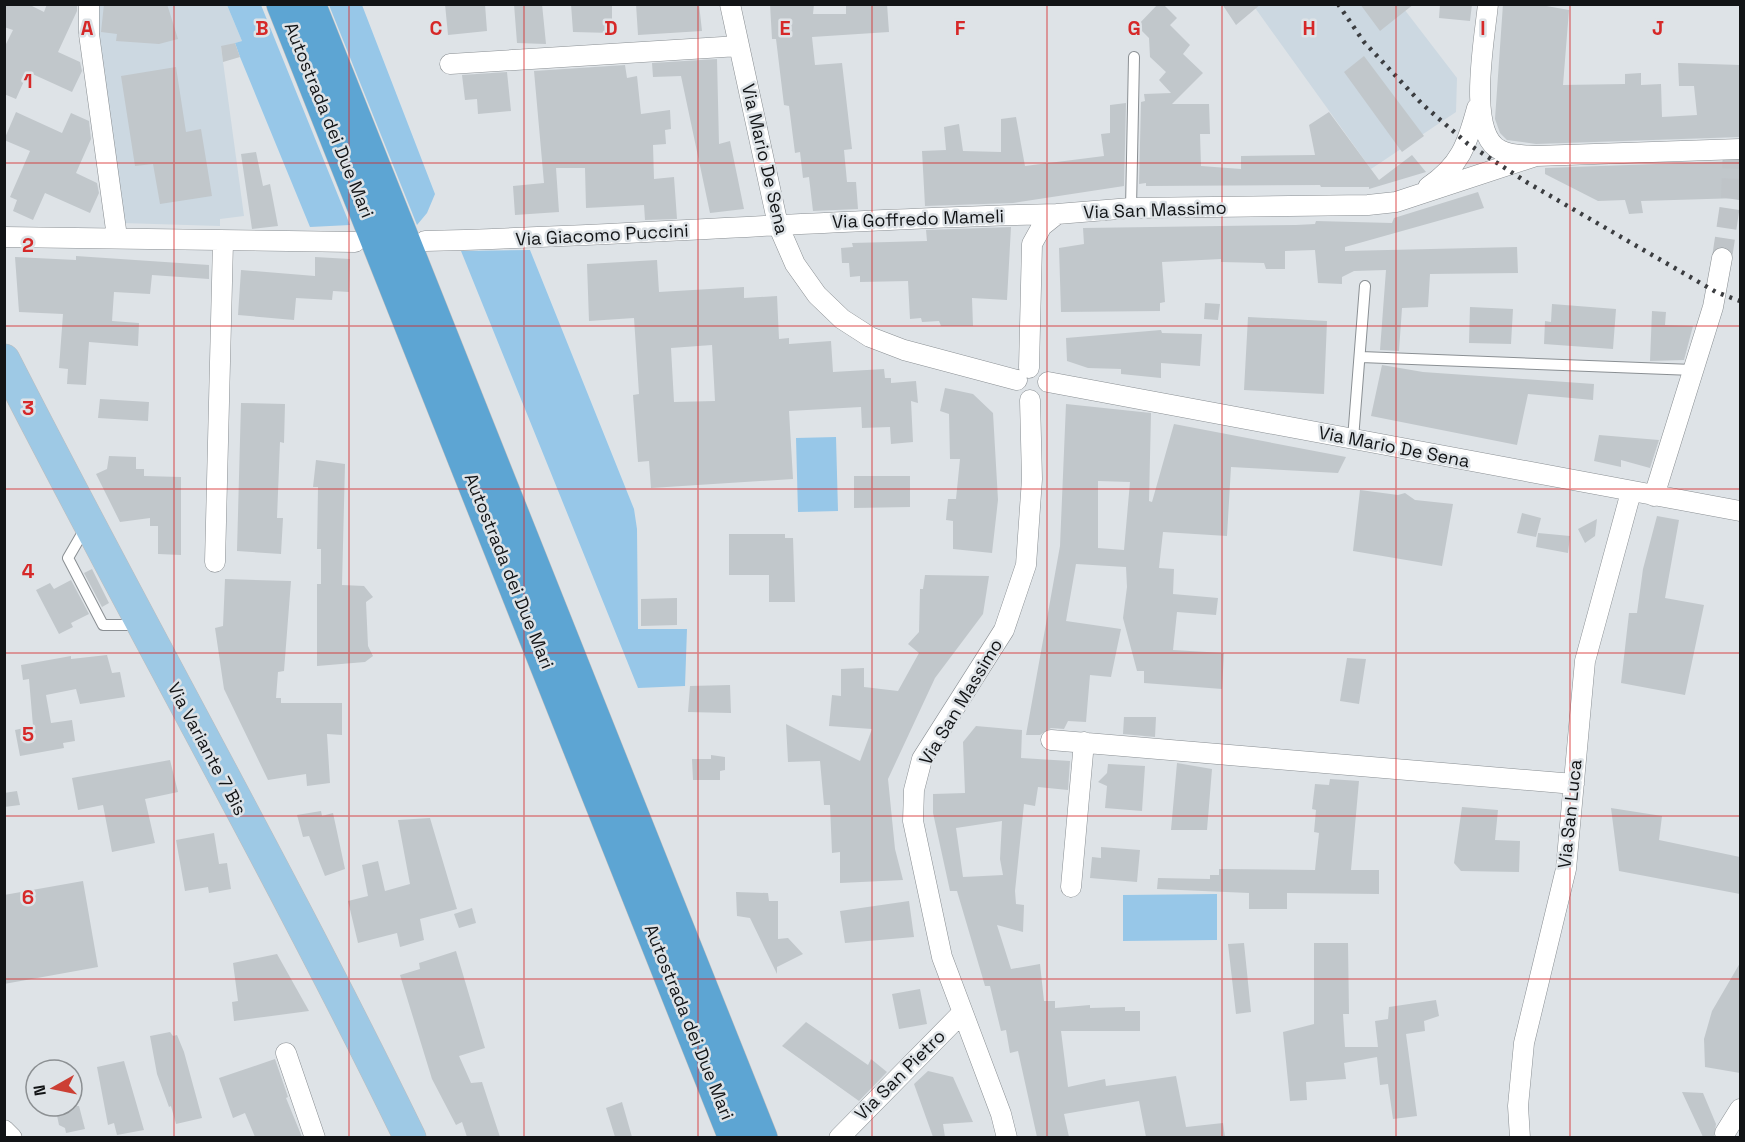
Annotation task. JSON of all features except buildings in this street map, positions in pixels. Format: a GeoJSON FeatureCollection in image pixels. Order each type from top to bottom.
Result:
{"type":"FeatureCollection","features":[{"type":"Feature","properties":{"kind":"highway","name":"Autostrada dei Due Mari"},"geometry":{"type":"LineString","coordinates":[[283,4],[735,1137]]}},
{"type":"Feature","properties":{"kind":"highway","name":"Autostrada dei Due Mari"},"geometry":{"type":"LineString","coordinates":[[309,4],[761,1137]]}},
{"type":"Feature","properties":{"kind":"main road","name":"Via Variante 7 Bis"},"geometry":{"type":"LineString","coordinates":[[4,360],[141,625],[365,1046],[410,1137]]}},
{"type":"Feature","properties":{"kind":"street"},"geometry":{"type":"LineString","coordinates":[[89,4],[89,34],[117,237]]}},
{"type":"Feature","properties":{"kind":"street","name":"Via Mario De Sena"},"geometry":{"type":"LineString","coordinates":[[730,4],[778,225],[795,264],[816,295],[842,319],[870,337],[904,350],[1023,374]]}},
{"type":"Feature","properties":{"kind":"street"},"geometry":{"type":"LineString","coordinates":[[1416,196],[1445,176],[1468,144],[1480,93],[1488,4]]}},
{"type":"Feature","properties":{"kind":"street"},"geometry":{"type":"LineString","coordinates":[[450,64],[739,46]]}},
{"type":"Feature","properties":{"kind":"street"},"geometry":{"type":"LineString","coordinates":[[1480,93],[1482,127],[1489,140],[1498,149],[1514,155],[1740,149]]}},
{"type":"Feature","properties":{"kind":"street","name":"Via San Massimo"},"geometry":{"type":"LineString","coordinates":[[1023,374],[1032,244],[1042,226],[1057,214],[1131,208],[1368,205],[1416,196],[1536,156]]}},
{"type":"Feature","properties":{"kind":"street","name":"Via Goffredo Mameli"},"geometry":{"type":"LineString","coordinates":[[778,225],[1057,214]]}},
{"type":"Feature","properties":{"kind":"street","name":"Via Giacomo Puccini"},"geometry":{"type":"LineString","coordinates":[[425,242],[561,238],[778,225]]}},
{"type":"Feature","properties":{"kind":"street"},"geometry":{"type":"LineString","coordinates":[[4,237],[117,237],[223,242],[355,242]]}},
{"type":"Feature","properties":{"kind":"street"},"geometry":{"type":"LineString","coordinates":[[215,562],[223,242]]}},
{"type":"Feature","properties":{"kind":"street"},"geometry":{"type":"LineString","coordinates":[[1654,496],[1713,307],[1722,258]]}},
{"type":"Feature","properties":{"kind":"street"},"geometry":{"type":"LineString","coordinates":[[1042,371],[1048,382],[1041,397],[1030,400],[1021,395],[1023,374],[1042,371]]}},
{"type":"Feature","properties":{"kind":"street","name":"Via Mario De Sena"},"geometry":{"type":"LineString","coordinates":[[1048,382],[1740,512]]}},
{"type":"Feature","properties":{"kind":"street","name":"Via San Massimo"},"geometry":{"type":"LineString","coordinates":[[1007,1137],[1001,1114],[942,957],[913,821],[915,790],[922,759],[1004,630],[1026,565],[1030,527],[1030,400]]}},
{"type":"Feature","properties":{"kind":"street","name":"Via San Luca"},"geometry":{"type":"LineString","coordinates":[[1520,1137],[1518,1106],[1524,1043],[1566,869],[1585,661],[1631,492]]}},
{"type":"Feature","properties":{"kind":"street"},"geometry":{"type":"LineString","coordinates":[[1051,740],[1574,784]]}},
{"type":"Feature","properties":{"kind":"street"},"geometry":{"type":"LineString","coordinates":[[1071,887],[1084,742]]}},
{"type":"Feature","properties":{"kind":"street","name":"Via San Pietro"},"geometry":{"type":"LineString","coordinates":[[839,1137],[962,1013]]}},
{"type":"Feature","properties":{"kind":"street"},"geometry":{"type":"LineString","coordinates":[[286,1053],[315,1137]]}},
{"type":"Feature","properties":{"kind":"street"},"geometry":{"type":"LineString","coordinates":[[1725,1133],[1740,1109]]}},
{"type":"Feature","properties":{"kind":"street"},"geometry":{"type":"LineString","coordinates":[[4,1130],[12,1137]]}},
{"type":"Feature","properties":{"kind":"lane"},"geometry":{"type":"LineString","coordinates":[[1131,208],[1134,57]]}},
{"type":"Feature","properties":{"kind":"lane"},"geometry":{"type":"LineString","coordinates":[[1353,439],[1365,286]]}},
{"type":"Feature","properties":{"kind":"lane"},"geometry":{"type":"LineString","coordinates":[[1360,357],[1693,370]]}},
{"type":"Feature","properties":{"kind":"shaded area"},"geometry":{"type":"Polygon","coordinates":[[[99,5],[227,5],[242,41],[221,47],[244,216],[220,219],[220,226],[122,223],[97,37],[99,5]]]}},
{"type":"Feature","properties":{"kind":"shaded area"},"geometry":{"type":"Polygon","coordinates":[[[227,5],[261,5],[350,225],[310,227],[240,57],[235,43],[242,41],[227,5]]]}},
{"type":"Feature","properties":{"kind":"shaded area"},"geometry":{"type":"Polygon","coordinates":[[[329,5],[362,5],[435,194],[427,213],[417,225],[329,5]]]}},
{"type":"Feature","properties":{"kind":"shaded area"},"geometry":{"type":"Polygon","coordinates":[[[1253,5],[1401,5],[1457,78],[1456,112],[1371,169],[1253,5]]]}},
{"type":"Feature","properties":{"kind":"shaded area"},"geometry":{"type":"Polygon","coordinates":[[[530,250],[634,509],[637,529],[638,629],[687,629],[685,686],[638,688],[461,251],[530,250]]]}},
{"type":"Feature","properties":{"kind":"shaded area"},"geometry":{"type":"Polygon","coordinates":[[[836,437],[838,511],[798,512],[796,438],[836,437]]]}},
{"type":"Feature","properties":{"kind":"shaded area"},"geometry":{"type":"Polygon","coordinates":[[[1217,894],[1217,940],[1123,941],[1123,895],[1217,894]]]}},
{"type":"Feature","properties":{"kind":"tunnel"},"geometry":{"type":"LineString","coordinates":[[1722,258],[1731,198],[1733,149]]}},
{"type":"Feature","properties":{"kind":"railway"},"geometry":{"type":"LineString","coordinates":[[1338,4],[1364,42],[1422,104],[1468,144],[1528,183],[1716,292],[1740,301]]}}]}
